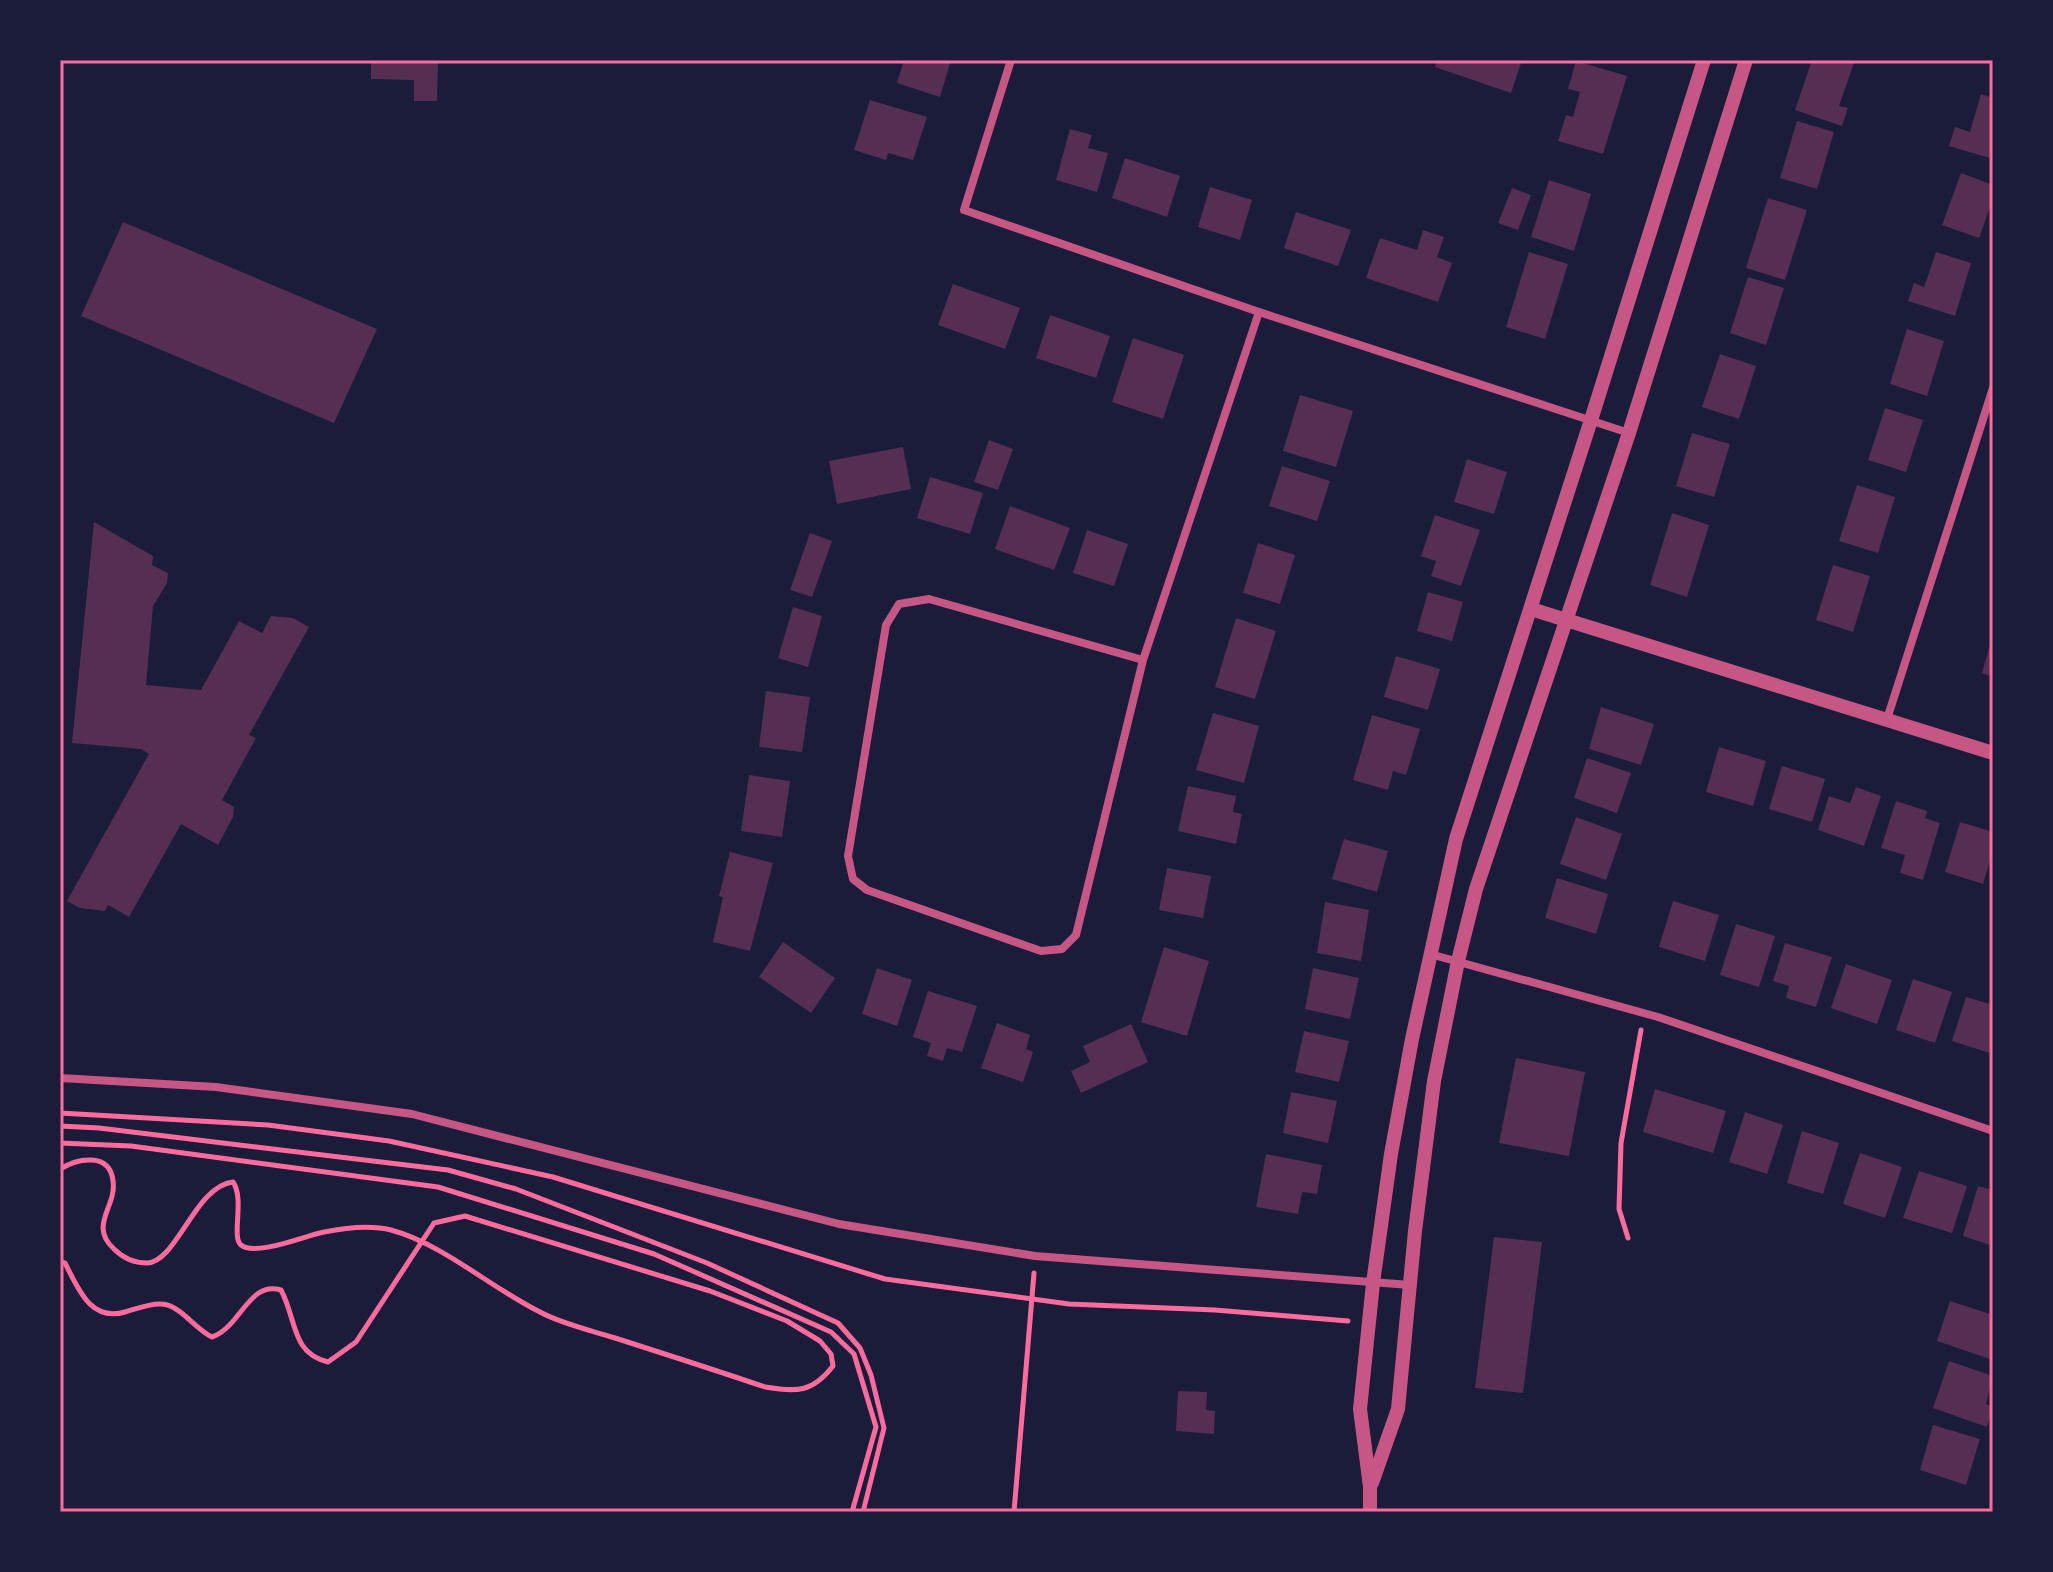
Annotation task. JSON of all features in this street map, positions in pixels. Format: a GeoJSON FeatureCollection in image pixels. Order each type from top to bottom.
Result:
{"type":"FeatureCollection","features":[{"type":"Feature","properties":{"kind":"street"},"geometry":{"type":"LineString","coordinates":[[1011,60],[964,210],[1259,312],[1629,433]]}},
{"type":"Feature","properties":{"kind":"street"},"geometry":{"type":"LineString","coordinates":[[1370,1512],[1370,1487],[1360,1409],[1373,1283],[1394,1139],[1456,839],[1704,60]]}},
{"type":"Feature","properties":{"kind":"street"},"geometry":{"type":"LineString","coordinates":[[1370,1487],[1398,1409],[1415,1231],[1434,1081],[1476,889],[1629,433],[1746,60]]}},
{"type":"Feature","properties":{"kind":"street"},"geometry":{"type":"LineString","coordinates":[[1143,660],[929,599],[899,604],[886,625],[848,856],[853,879],[867,890],[1041,951],[1062,949],[1076,935],[1143,660],[1259,312]]}},
{"type":"Feature","properties":{"kind":"street"},"geometry":{"type":"LineString","coordinates":[[1887,719],[1993,388]]}},
{"type":"Feature","properties":{"kind":"street"},"geometry":{"type":"LineString","coordinates":[[1531,609],[1993,753]]}},
{"type":"Feature","properties":{"kind":"street"},"geometry":{"type":"LineString","coordinates":[[1430,954],[1644,1014],[1993,1131]]}},
{"type":"Feature","properties":{"kind":"street"},"geometry":{"type":"LineString","coordinates":[[60,1078],[216,1087],[412,1114],[839,1224],[1035,1256],[1411,1285]]}},
{"type":"Feature","properties":{"kind":"path"},"geometry":{"type":"LineString","coordinates":[[1628,1238],[1619,1209],[1621,1143],[1644,1014]]}},
{"type":"Feature","properties":{"kind":"path"},"geometry":{"type":"LineString","coordinates":[[60,1113],[268,1125],[389,1141],[553,1177],[885,1279],[1032,1300],[1369,1323]]}},
{"type":"Feature","properties":{"kind":"path"},"geometry":{"type":"LineString","coordinates":[[60,1126],[99,1128],[448,1170],[516,1189],[707,1263],[838,1323],[860,1348],[871,1375],[884,1428],[863,1512]]}},
{"type":"Feature","properties":{"kind":"path"},"geometry":{"type":"LineString","coordinates":[[60,1143],[131,1146],[438,1187],[654,1254],[831,1332],[854,1354],[876,1427],[852,1512]]}},
{"type":"Feature","properties":{"kind":"path"},"geometry":{"type":"LineString","coordinates":[[60,1169],[83,1159],[99,1160],[109,1167],[114,1183],[102,1230],[107,1243],[123,1258],[149,1263],[162,1256],[211,1191],[233,1182],[238,1188],[240,1208],[237,1238],[247,1248],[261,1248],[324,1232],[375,1227],[418,1240],[435,1250],[542,1314],[765,1387],[790,1391],[812,1387],[833,1366],[831,1354],[820,1341],[787,1321],[710,1291],[465,1216],[434,1223],[356,1342],[328,1362],[312,1358],[302,1348],[281,1290],[271,1287],[261,1289],[222,1334],[212,1337],[198,1330],[184,1314],[163,1304],[119,1314],[102,1314],[85,1301],[65,1263],[60,1261]]}},
{"type":"Feature","properties":{"kind":"path"},"geometry":{"type":"LineString","coordinates":[[1014,1512],[1035,1256]]}},
{"type":"Feature","properties":{"kind":"building"},"geometry":{"type":"Polygon","coordinates":[[[371,60],[438,62],[437,101],[414,101],[414,80],[371,79],[371,60]]]}},
{"type":"Feature","properties":{"kind":"building"},"geometry":{"type":"Polygon","coordinates":[[[904,60],[951,60],[940,97],[897,83],[904,60]]]}},
{"type":"Feature","properties":{"kind":"building"},"geometry":{"type":"Polygon","coordinates":[[[1437,60],[1522,60],[1511,93],[1435,67],[1437,60]]]}},
{"type":"Feature","properties":{"kind":"building"},"geometry":{"type":"Polygon","coordinates":[[[1812,60],[1855,60],[1839,106],[1848,108],[1842,126],[1795,110],[1812,60]]]}},
{"type":"Feature","properties":{"kind":"building"},"geometry":{"type":"Polygon","coordinates":[[[1576,61],[1627,76],[1603,154],[1558,141],[1566,115],[1573,117],[1580,92],[1568,89],[1576,61]]]}},
{"type":"Feature","properties":{"kind":"building"},"geometry":{"type":"Polygon","coordinates":[[[1981,94],[1993,98],[1993,159],[1949,146],[1955,127],[1970,132],[1981,94]]]}},
{"type":"Feature","properties":{"kind":"building"},"geometry":{"type":"Polygon","coordinates":[[[870,100],[927,117],[913,160],[888,153],[886,160],[854,150],[870,100]]]}},
{"type":"Feature","properties":{"kind":"building"},"geometry":{"type":"Polygon","coordinates":[[[1797,121],[1834,132],[1817,189],[1780,178],[1797,121]]]}},
{"type":"Feature","properties":{"kind":"building"},"geometry":{"type":"Polygon","coordinates":[[[1070,129],[1092,135],[1088,148],[1108,153],[1097,192],[1056,180],[1070,129]]]}},
{"type":"Feature","properties":{"kind":"building"},"geometry":{"type":"Polygon","coordinates":[[[1125,158],[1180,176],[1167,217],[1112,198],[1125,158]]]}},
{"type":"Feature","properties":{"kind":"building"},"geometry":{"type":"Polygon","coordinates":[[[1961,173],[1993,185],[1993,199],[1979,238],[1942,225],[1961,173]]]}},
{"type":"Feature","properties":{"kind":"building"},"geometry":{"type":"Polygon","coordinates":[[[1549,180],[1591,194],[1574,251],[1531,237],[1549,180]]]}},
{"type":"Feature","properties":{"kind":"building"},"geometry":{"type":"Polygon","coordinates":[[[1210,187],[1252,200],[1240,240],[1198,227],[1210,187]]]}},
{"type":"Feature","properties":{"kind":"building"},"geometry":{"type":"Polygon","coordinates":[[[1512,188],[1531,195],[1518,230],[1498,223],[1512,188]]]}},
{"type":"Feature","properties":{"kind":"building"},"geometry":{"type":"Polygon","coordinates":[[[1768,198],[1807,210],[1785,280],[1746,268],[1768,198]]]}},
{"type":"Feature","properties":{"kind":"building"},"geometry":{"type":"Polygon","coordinates":[[[1296,212],[1351,230],[1338,266],[1284,248],[1296,212]]]}},
{"type":"Feature","properties":{"kind":"building"},"geometry":{"type":"Polygon","coordinates":[[[123,222],[377,329],[334,423],[81,316],[123,222]]]}},
{"type":"Feature","properties":{"kind":"building"},"geometry":{"type":"Polygon","coordinates":[[[1423,230],[1444,237],[1437,257],[1452,263],[1438,302],[1366,278],[1380,238],[1417,250],[1423,230]]]}},
{"type":"Feature","properties":{"kind":"building"},"geometry":{"type":"Polygon","coordinates":[[[1529,252],[1568,264],[1545,339],[1506,327],[1529,252]]]}},
{"type":"Feature","properties":{"kind":"building"},"geometry":{"type":"Polygon","coordinates":[[[1936,252],[1971,263],[1955,316],[1908,301],[1914,283],[1924,287],[1936,252]]]}},
{"type":"Feature","properties":{"kind":"building"},"geometry":{"type":"Polygon","coordinates":[[[1748,277],[1784,288],[1766,345],[1730,333],[1748,277]]]}},
{"type":"Feature","properties":{"kind":"building"},"geometry":{"type":"Polygon","coordinates":[[[953,284],[1020,308],[1005,349],[938,325],[953,284]]]}},
{"type":"Feature","properties":{"kind":"building"},"geometry":{"type":"Polygon","coordinates":[[[1050,315],[1110,336],[1096,378],[1036,358],[1050,315]]]}},
{"type":"Feature","properties":{"kind":"building"},"geometry":{"type":"Polygon","coordinates":[[[1907,329],[1944,341],[1927,396],[1890,384],[1907,329]]]}},
{"type":"Feature","properties":{"kind":"building"},"geometry":{"type":"Polygon","coordinates":[[[1133,338],[1184,355],[1163,419],[1112,402],[1133,338]]]}},
{"type":"Feature","properties":{"kind":"building"},"geometry":{"type":"Polygon","coordinates":[[[1720,354],[1756,366],[1739,419],[1702,407],[1720,354]]]}},
{"type":"Feature","properties":{"kind":"building"},"geometry":{"type":"Polygon","coordinates":[[[1300,395],[1353,411],[1336,467],[1283,451],[1300,395]]]}},
{"type":"Feature","properties":{"kind":"building"},"geometry":{"type":"Polygon","coordinates":[[[1885,408],[1923,420],[1906,472],[1868,460],[1885,408]]]}},
{"type":"Feature","properties":{"kind":"building"},"geometry":{"type":"Polygon","coordinates":[[[1692,433],[1730,444],[1714,497],[1676,486],[1692,433]]]}},
{"type":"Feature","properties":{"kind":"building"},"geometry":{"type":"Polygon","coordinates":[[[989,440],[1013,449],[998,490],[974,482],[989,440]]]}},
{"type":"Feature","properties":{"kind":"building"},"geometry":{"type":"Polygon","coordinates":[[[903,447],[911,489],[837,504],[829,461],[903,447]]]}},
{"type":"Feature","properties":{"kind":"building"},"geometry":{"type":"Polygon","coordinates":[[[1467,459],[1507,472],[1494,514],[1454,502],[1467,459]]]}},
{"type":"Feature","properties":{"kind":"building"},"geometry":{"type":"Polygon","coordinates":[[[1282,466],[1330,481],[1317,521],[1269,506],[1282,466]]]}},
{"type":"Feature","properties":{"kind":"building"},"geometry":{"type":"Polygon","coordinates":[[[930,477],[983,493],[970,534],[917,518],[930,477]]]}},
{"type":"Feature","properties":{"kind":"building"},"geometry":{"type":"Polygon","coordinates":[[[1857,485],[1895,497],[1878,553],[1839,541],[1857,485]]]}},
{"type":"Feature","properties":{"kind":"building"},"geometry":{"type":"Polygon","coordinates":[[[1010,506],[1070,528],[1054,570],[995,549],[1010,506]]]}},
{"type":"Feature","properties":{"kind":"building"},"geometry":{"type":"Polygon","coordinates":[[[1672,513],[1709,525],[1687,597],[1650,585],[1672,513]]]}},
{"type":"Feature","properties":{"kind":"building"},"geometry":{"type":"Polygon","coordinates":[[[1435,515],[1480,530],[1461,586],[1431,576],[1436,561],[1421,556],[1435,515]]]}},
{"type":"Feature","properties":{"kind":"building"},"geometry":{"type":"Polygon","coordinates":[[[94,522],[153,556],[152,565],[168,573],[167,583],[153,606],[146,685],[201,690],[239,621],[262,633],[271,616],[293,618],[309,627],[249,735],[256,738],[222,800],[234,807],[233,817],[218,845],[181,824],[129,917],[108,905],[105,911],[80,908],[67,901],[149,754],[141,749],[72,743],[94,522]]]}},
{"type":"Feature","properties":{"kind":"building"},"geometry":{"type":"Polygon","coordinates":[[[1087,530],[1128,544],[1114,586],[1073,573],[1087,530]]]}},
{"type":"Feature","properties":{"kind":"building"},"geometry":{"type":"Polygon","coordinates":[[[810,533],[832,541],[812,597],[790,590],[810,533]]]}},
{"type":"Feature","properties":{"kind":"building"},"geometry":{"type":"Polygon","coordinates":[[[1258,543],[1295,555],[1280,604],[1243,593],[1258,543]]]}},
{"type":"Feature","properties":{"kind":"building"},"geometry":{"type":"Polygon","coordinates":[[[1833,565],[1870,576],[1853,632],[1816,620],[1833,565]]]}},
{"type":"Feature","properties":{"kind":"building"},"geometry":{"type":"Polygon","coordinates":[[[1428,592],[1463,602],[1452,641],[1417,631],[1428,592]]]}},
{"type":"Feature","properties":{"kind":"building"},"geometry":{"type":"Polygon","coordinates":[[[793,607],[822,616],[808,667],[778,658],[793,607]]]}},
{"type":"Feature","properties":{"kind":"building"},"geometry":{"type":"Polygon","coordinates":[[[1236,618],[1276,631],[1255,699],[1215,687],[1236,618]]]}},
{"type":"Feature","properties":{"kind":"building"},"geometry":{"type":"Polygon","coordinates":[[[1993,638],[1993,677],[1982,673],[1993,638]]]}},
{"type":"Feature","properties":{"kind":"building"},"geometry":{"type":"Polygon","coordinates":[[[1396,656],[1440,669],[1428,710],[1384,697],[1396,656]]]}},
{"type":"Feature","properties":{"kind":"building"},"geometry":{"type":"Polygon","coordinates":[[[766,691],[810,697],[802,752],[759,747],[766,691]]]}},
{"type":"Feature","properties":{"kind":"building"},"geometry":{"type":"Polygon","coordinates":[[[1601,707],[1654,724],[1641,765],[1589,749],[1601,707]]]}},
{"type":"Feature","properties":{"kind":"building"},"geometry":{"type":"Polygon","coordinates":[[[1213,713],[1259,726],[1244,783],[1196,770],[1213,713]]]}},
{"type":"Feature","properties":{"kind":"building"},"geometry":{"type":"Polygon","coordinates":[[[1372,715],[1420,729],[1406,775],[1393,771],[1388,790],[1353,780],[1372,715]]]}},
{"type":"Feature","properties":{"kind":"building"},"geometry":{"type":"Polygon","coordinates":[[[1719,747],[1766,761],[1753,806],[1706,792],[1719,747]]]}},
{"type":"Feature","properties":{"kind":"building"},"geometry":{"type":"Polygon","coordinates":[[[1587,758],[1631,773],[1617,813],[1574,798],[1587,758]]]}},
{"type":"Feature","properties":{"kind":"building"},"geometry":{"type":"Polygon","coordinates":[[[1782,766],[1825,779],[1812,822],[1769,809],[1782,766]]]}},
{"type":"Feature","properties":{"kind":"building"},"geometry":{"type":"Polygon","coordinates":[[[749,775],[790,781],[782,837],[741,831],[749,775]]]}},
{"type":"Feature","properties":{"kind":"building"},"geometry":{"type":"Polygon","coordinates":[[[1188,786],[1236,796],[1233,812],[1242,814],[1236,844],[1178,831],[1188,786]]]}},
{"type":"Feature","properties":{"kind":"building"},"geometry":{"type":"Polygon","coordinates":[[[1856,787],[1881,796],[1864,846],[1818,830],[1829,796],[1850,803],[1856,787]]]}},
{"type":"Feature","properties":{"kind":"building"},"geometry":{"type":"Polygon","coordinates":[[[1896,801],[1927,811],[1925,818],[1940,823],[1923,880],[1900,873],[1905,855],[1881,848],[1896,801]]]}},
{"type":"Feature","properties":{"kind":"building"},"geometry":{"type":"Polygon","coordinates":[[[1576,817],[1622,834],[1606,880],[1560,864],[1576,817]]]}},
{"type":"Feature","properties":{"kind":"building"},"geometry":{"type":"Polygon","coordinates":[[[1960,822],[1993,832],[1993,851],[1983,884],[1945,872],[1960,822]]]}},
{"type":"Feature","properties":{"kind":"building"},"geometry":{"type":"Polygon","coordinates":[[[1344,839],[1388,851],[1377,892],[1332,879],[1344,839]]]}},
{"type":"Feature","properties":{"kind":"building"},"geometry":{"type":"Polygon","coordinates":[[[730,852],[773,863],[750,951],[713,942],[723,897],[719,896],[730,852]]]}},
{"type":"Feature","properties":{"kind":"building"},"geometry":{"type":"Polygon","coordinates":[[[1167,868],[1211,876],[1203,918],[1159,910],[1167,868]]]}},
{"type":"Feature","properties":{"kind":"building"},"geometry":{"type":"Polygon","coordinates":[[[1557,878],[1608,894],[1596,934],[1545,918],[1557,878]]]}},
{"type":"Feature","properties":{"kind":"building"},"geometry":{"type":"Polygon","coordinates":[[[1673,901],[1719,915],[1705,961],[1659,947],[1673,901]]]}},
{"type":"Feature","properties":{"kind":"building"},"geometry":{"type":"Polygon","coordinates":[[[1325,902],[1369,910],[1361,961],[1317,953],[1325,902]]]}},
{"type":"Feature","properties":{"kind":"building"},"geometry":{"type":"Polygon","coordinates":[[[1736,924],[1775,936],[1759,987],[1720,975],[1736,924]]]}},
{"type":"Feature","properties":{"kind":"building"},"geometry":{"type":"Polygon","coordinates":[[[783,942],[835,978],[811,1013],[759,977],[783,942]]]}},
{"type":"Feature","properties":{"kind":"building"},"geometry":{"type":"Polygon","coordinates":[[[1785,943],[1832,957],[1816,1007],[1786,998],[1789,986],[1773,981],[1785,943]]]}},
{"type":"Feature","properties":{"kind":"building"},"geometry":{"type":"Polygon","coordinates":[[[1164,947],[1209,961],[1187,1036],[1141,1022],[1164,947]]]}},
{"type":"Feature","properties":{"kind":"building"},"geometry":{"type":"Polygon","coordinates":[[[1846,964],[1892,980],[1877,1024],[1831,1008],[1846,964]]]}},
{"type":"Feature","properties":{"kind":"building"},"geometry":{"type":"Polygon","coordinates":[[[877,968],[912,980],[897,1026],[862,1014],[877,968]]]}},
{"type":"Feature","properties":{"kind":"building"},"geometry":{"type":"Polygon","coordinates":[[[1313,968],[1359,978],[1350,1019],[1305,1009],[1313,968]]]}},
{"type":"Feature","properties":{"kind":"building"},"geometry":{"type":"Polygon","coordinates":[[[1913,979],[1952,992],[1935,1043],[1896,1030],[1913,979]]]}},
{"type":"Feature","properties":{"kind":"building"},"geometry":{"type":"Polygon","coordinates":[[[928,991],[977,1006],[962,1052],[947,1048],[943,1061],[927,1056],[931,1043],[913,1037],[928,991]]]}},
{"type":"Feature","properties":{"kind":"building"},"geometry":{"type":"Polygon","coordinates":[[[1966,997],[1993,1005],[1993,1054],[1952,1041],[1966,997]]]}},
{"type":"Feature","properties":{"kind":"building"},"geometry":{"type":"Polygon","coordinates":[[[997,1023],[1030,1035],[1026,1049],[1033,1052],[1023,1082],[981,1068],[997,1023]]]}},
{"type":"Feature","properties":{"kind":"building"},"geometry":{"type":"Polygon","coordinates":[[[1131,1024],[1148,1062],[1081,1093],[1071,1071],[1090,1062],[1083,1046],[1131,1024]]]}},
{"type":"Feature","properties":{"kind":"building"},"geometry":{"type":"Polygon","coordinates":[[[1304,1031],[1349,1041],[1339,1082],[1295,1072],[1304,1031]]]}},
{"type":"Feature","properties":{"kind":"building"},"geometry":{"type":"Polygon","coordinates":[[[1516,1058],[1585,1072],[1569,1156],[1499,1143],[1516,1058]]]}},
{"type":"Feature","properties":{"kind":"building"},"geometry":{"type":"Polygon","coordinates":[[[1655,1089],[1726,1111],[1713,1153],[1643,1132],[1655,1089]]]}},
{"type":"Feature","properties":{"kind":"building"},"geometry":{"type":"Polygon","coordinates":[[[1291,1092],[1337,1101],[1328,1143],[1283,1133],[1291,1092]]]}},
{"type":"Feature","properties":{"kind":"building"},"geometry":{"type":"Polygon","coordinates":[[[1745,1112],[1783,1125],[1767,1174],[1729,1162],[1745,1112]]]}},
{"type":"Feature","properties":{"kind":"building"},"geometry":{"type":"Polygon","coordinates":[[[1802,1131],[1839,1143],[1823,1194],[1787,1183],[1802,1131]]]}},
{"type":"Feature","properties":{"kind":"building"},"geometry":{"type":"Polygon","coordinates":[[[1860,1153],[1902,1167],[1885,1218],[1843,1204],[1860,1153]]]}},
{"type":"Feature","properties":{"kind":"building"},"geometry":{"type":"Polygon","coordinates":[[[1266,1154],[1322,1165],[1317,1194],[1302,1192],[1298,1214],[1256,1207],[1266,1154]]]}},
{"type":"Feature","properties":{"kind":"building"},"geometry":{"type":"Polygon","coordinates":[[[1919,1171],[1967,1186],[1952,1233],[1903,1218],[1919,1171]]]}},
{"type":"Feature","properties":{"kind":"building"},"geometry":{"type":"Polygon","coordinates":[[[1978,1186],[1993,1190],[1993,1246],[1963,1236],[1978,1186]]]}},
{"type":"Feature","properties":{"kind":"building"},"geometry":{"type":"Polygon","coordinates":[[[1494,1237],[1542,1242],[1523,1393],[1475,1388],[1494,1237]]]}},
{"type":"Feature","properties":{"kind":"building"},"geometry":{"type":"Polygon","coordinates":[[[1950,1301],[1993,1315],[1990,1359],[1937,1341],[1950,1301]]]}},
{"type":"Feature","properties":{"kind":"building"},"geometry":{"type":"Polygon","coordinates":[[[1949,1361],[1993,1376],[1986,1404],[1993,1407],[1987,1427],[1933,1408],[1949,1361]]]}},
{"type":"Feature","properties":{"kind":"building"},"geometry":{"type":"Polygon","coordinates":[[[1178,1391],[1207,1392],[1206,1410],[1215,1411],[1214,1434],[1176,1431],[1178,1391]]]}},
{"type":"Feature","properties":{"kind":"building"},"geometry":{"type":"Polygon","coordinates":[[[1933,1425],[1980,1439],[1966,1485],[1920,1470],[1933,1425]]]}}]}
